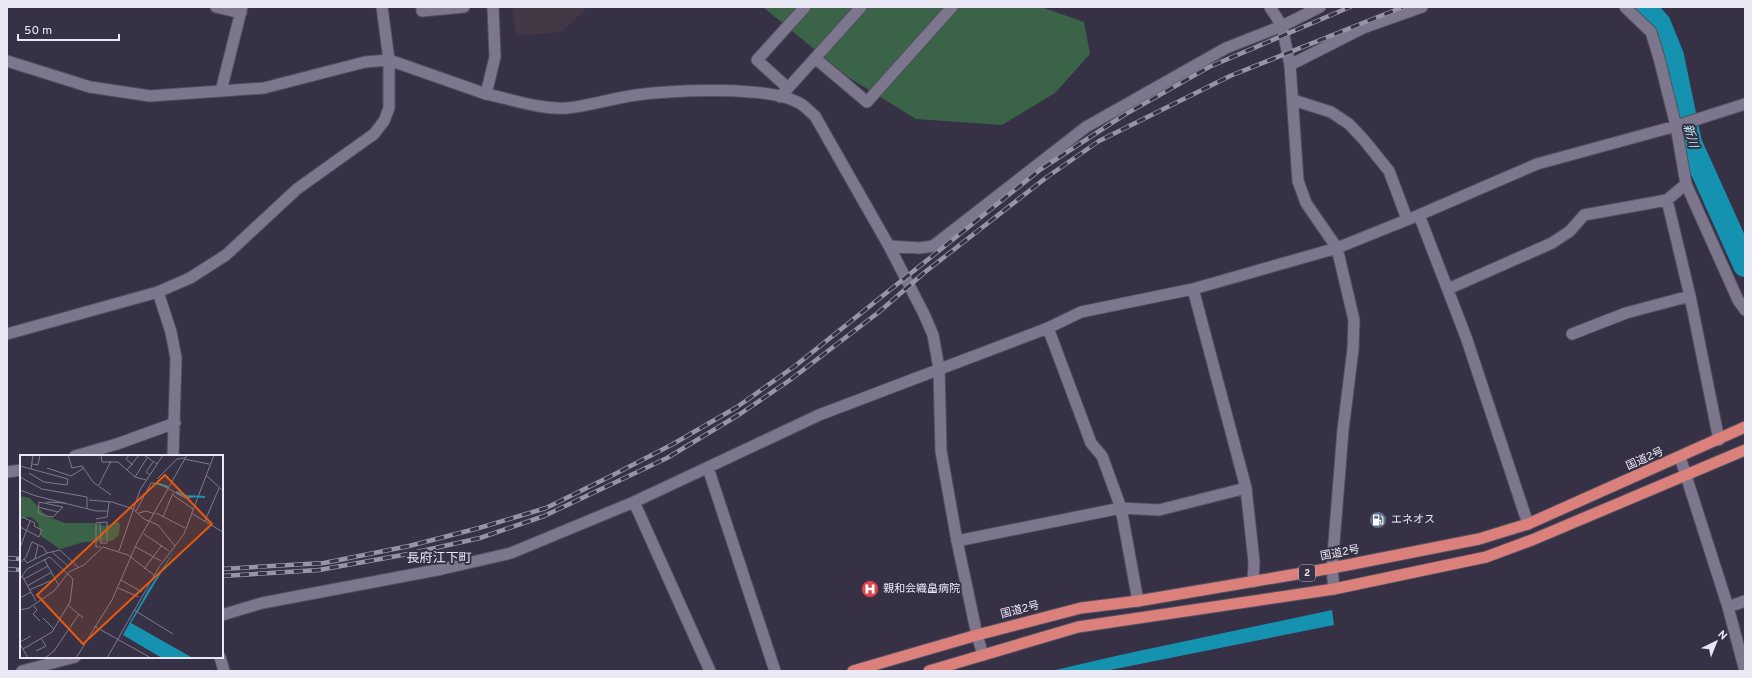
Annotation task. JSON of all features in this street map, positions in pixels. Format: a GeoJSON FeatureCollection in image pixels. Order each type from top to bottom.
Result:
{"type":"FeatureCollection","features":[{"type":"Feature","properties":{"kind":"highway","name":"国道2号"},"geometry":{"type":"LineString","coordinates":[[853,671],[977,634],[1081,608],[1138,601],[1253,582],[1479,539],[1528,524],[1719,440],[1745,427]]}},
{"type":"Feature","properties":{"kind":"highway","name":"2"},"geometry":{"type":"LineString","coordinates":[[929,671],[1078,628],[1334,589],[1486,557],[1532,540],[1745,450]]}},
{"type":"Feature","properties":{"kind":"street"},"geometry":{"type":"LineString","coordinates":[[216,7],[241,10],[221,91]]}},
{"type":"Feature","properties":{"kind":"street"},"geometry":{"type":"LineString","coordinates":[[7,334],[158,292],[190,278],[226,255],[297,189],[374,134],[384,120],[389,108],[389,60],[382,7]]}},
{"type":"Feature","properties":{"kind":"street"},"geometry":{"type":"LineString","coordinates":[[422,7],[422,11],[464,7]]}},
{"type":"Feature","properties":{"kind":"street"},"geometry":{"type":"LineString","coordinates":[[486,94],[495,57],[493,7]]}},
{"type":"Feature","properties":{"kind":"street"},"geometry":{"type":"LineString","coordinates":[[788,88],[757,60],[805,7]]}},
{"type":"Feature","properties":{"kind":"street"},"geometry":{"type":"LineString","coordinates":[[780,97],[861,7]]}},
{"type":"Feature","properties":{"kind":"street"},"geometry":{"type":"LineString","coordinates":[[815,58],[867,102],[952,7]]}},
{"type":"Feature","properties":{"kind":"street"},"geometry":{"type":"LineString","coordinates":[[1270,7],[1282,26],[1290,65],[1298,181],[1306,203],[1337,248],[1354,320],[1353,349],[1343,430],[1332,568],[1334,589]]}},
{"type":"Feature","properties":{"kind":"street"},"geometry":{"type":"LineString","coordinates":[[889,246],[920,248],[933,246],[1086,127],[1226,48],[1282,26],[1320,7]]}},
{"type":"Feature","properties":{"kind":"street"},"geometry":{"type":"LineString","coordinates":[[1290,65],[1363,28],[1422,7]]}},
{"type":"Feature","properties":{"kind":"street"},"geometry":{"type":"LineString","coordinates":[[1625,7],[1651,32],[1676,126],[1686,184],[1738,300],[1745,310]]}},
{"type":"Feature","properties":{"kind":"street"},"geometry":{"type":"LineString","coordinates":[[7,61],[90,87],[150,96],[264,88],[365,62],[389,60],[486,94],[540,106],[566,108],[635,95],[683,91],[728,90],[780,97],[801,104],[815,116],[889,246],[933,335],[939,368],[941,451],[957,541],[977,634],[984,655]]}},
{"type":"Feature","properties":{"kind":"street"},"geometry":{"type":"LineString","coordinates":[[1293,100],[1331,112],[1349,124],[1389,171],[1407,219]]}},
{"type":"Feature","properties":{"kind":"street"},"geometry":{"type":"LineString","coordinates":[[223,615],[262,603],[442,569],[511,553],[634,502],[819,415],[939,368],[1048,328],[1081,312],[1193,289],[1337,248],[1419,215],[1537,164],[1676,126],[1745,104]]}},
{"type":"Feature","properties":{"kind":"street"},"geometry":{"type":"LineString","coordinates":[[1448,289],[1552,243],[1570,231],[1584,215],[1667,200],[1686,184]]}},
{"type":"Feature","properties":{"kind":"street"},"geometry":{"type":"LineString","coordinates":[[1667,200],[1690,296],[1719,440]]}},
{"type":"Feature","properties":{"kind":"street"},"geometry":{"type":"LineString","coordinates":[[1419,215],[1470,350],[1528,524]]}},
{"type":"Feature","properties":{"kind":"street"},"geometry":{"type":"LineString","coordinates":[[1193,289],[1246,488],[1254,562],[1253,582]]}},
{"type":"Feature","properties":{"kind":"street"},"geometry":{"type":"LineString","coordinates":[[158,292],[171,332],[176,358],[173,455]]}},
{"type":"Feature","properties":{"kind":"street"},"geometry":{"type":"LineString","coordinates":[[1572,334],[1626,313],[1690,296]]}},
{"type":"Feature","properties":{"kind":"street"},"geometry":{"type":"LineString","coordinates":[[1048,328],[1091,443],[1102,456],[1121,508],[1138,601]]}},
{"type":"Feature","properties":{"kind":"street"},"geometry":{"type":"LineString","coordinates":[[78,455],[117,444],[175,423]]}},
{"type":"Feature","properties":{"kind":"street"},"geometry":{"type":"LineString","coordinates":[[1680,457],[1728,607],[1745,671]]}},
{"type":"Feature","properties":{"kind":"street"},"geometry":{"type":"LineString","coordinates":[[708,468],[775,671]]}},
{"type":"Feature","properties":{"kind":"street"},"geometry":{"type":"LineString","coordinates":[[7,472],[20,470]]}},
{"type":"Feature","properties":{"kind":"street"},"geometry":{"type":"LineString","coordinates":[[957,541],[1121,508],[1159,510],[1246,488]]}},
{"type":"Feature","properties":{"kind":"street"},"geometry":{"type":"LineString","coordinates":[[634,502],[710,671]]}},
{"type":"Feature","properties":{"kind":"street"},"geometry":{"type":"LineString","coordinates":[[1728,607],[1745,601]]}},
{"type":"Feature","properties":{"kind":"street"},"geometry":{"type":"LineString","coordinates":[[22,671],[71,658]]}},
{"type":"Feature","properties":{"kind":"street"},"geometry":{"type":"LineString","coordinates":[[220,658],[224,671]]}},
{"type":"Feature","properties":{"kind":"shaded area"},"geometry":{"type":"Polygon","coordinates":[[[512,7],[588,7],[561,32],[516,36],[512,7]]]}},
{"type":"Feature","properties":{"kind":"green space"},"geometry":{"type":"Polygon","coordinates":[[[763,7],[1041,7],[1084,22],[1090,54],[1055,93],[1002,125],[916,119],[848,77],[763,7]]]}},
{"type":"Feature","properties":{"kind":"water"},"geometry":{"type":"Polygon","coordinates":[[[1332,610],[1334,625],[1105,671],[1051,671],[1120,655],[1332,610]]]}},
{"type":"Feature","properties":{"kind":"waterway","name":"新川"},"geometry":{"type":"LineString","coordinates":[[1644,7],[1659,24],[1672,56],[1690,143],[1745,265]]}},
{"type":"Feature","properties":{"kind":"railway"},"geometry":{"type":"LineString","coordinates":[[223,569],[324,563],[409,546],[479,528],[546,508],[613,475],[673,444],[737,407],[795,366],[1041,169],[1124,115],[1209,67],[1350,7]]}},
{"type":"Feature","properties":{"kind":"railway"},"geometry":{"type":"LineString","coordinates":[[223,576],[319,570],[408,554],[480,538],[544,516],[667,458],[740,414],[790,380],[879,312],[925,272],[1047,177],[1099,141],[1230,76],[1403,7]]}},
{"type":"Feature","properties":{"kind":"railway"},"geometry":{"type":"LineString","coordinates":[[7,558],[20,559]]}},
{"type":"Feature","properties":{"kind":"railway"},"geometry":{"type":"LineString","coordinates":[[7,569],[20,570]]}},
{"type":"Feature","properties":{"kind":"place","name":"エネオス"},"geometry":{"type":"Point","coordinates":[1378,520]}},
{"type":"Feature","properties":{"kind":"place","name":"親和会織畠病院"},"geometry":{"type":"Point","coordinates":[870,589]}},
{"type":"Feature","properties":{"kind":"district","name":"長府江下町"},"geometry":{"type":"Point","coordinates":[439,559]}}]}
